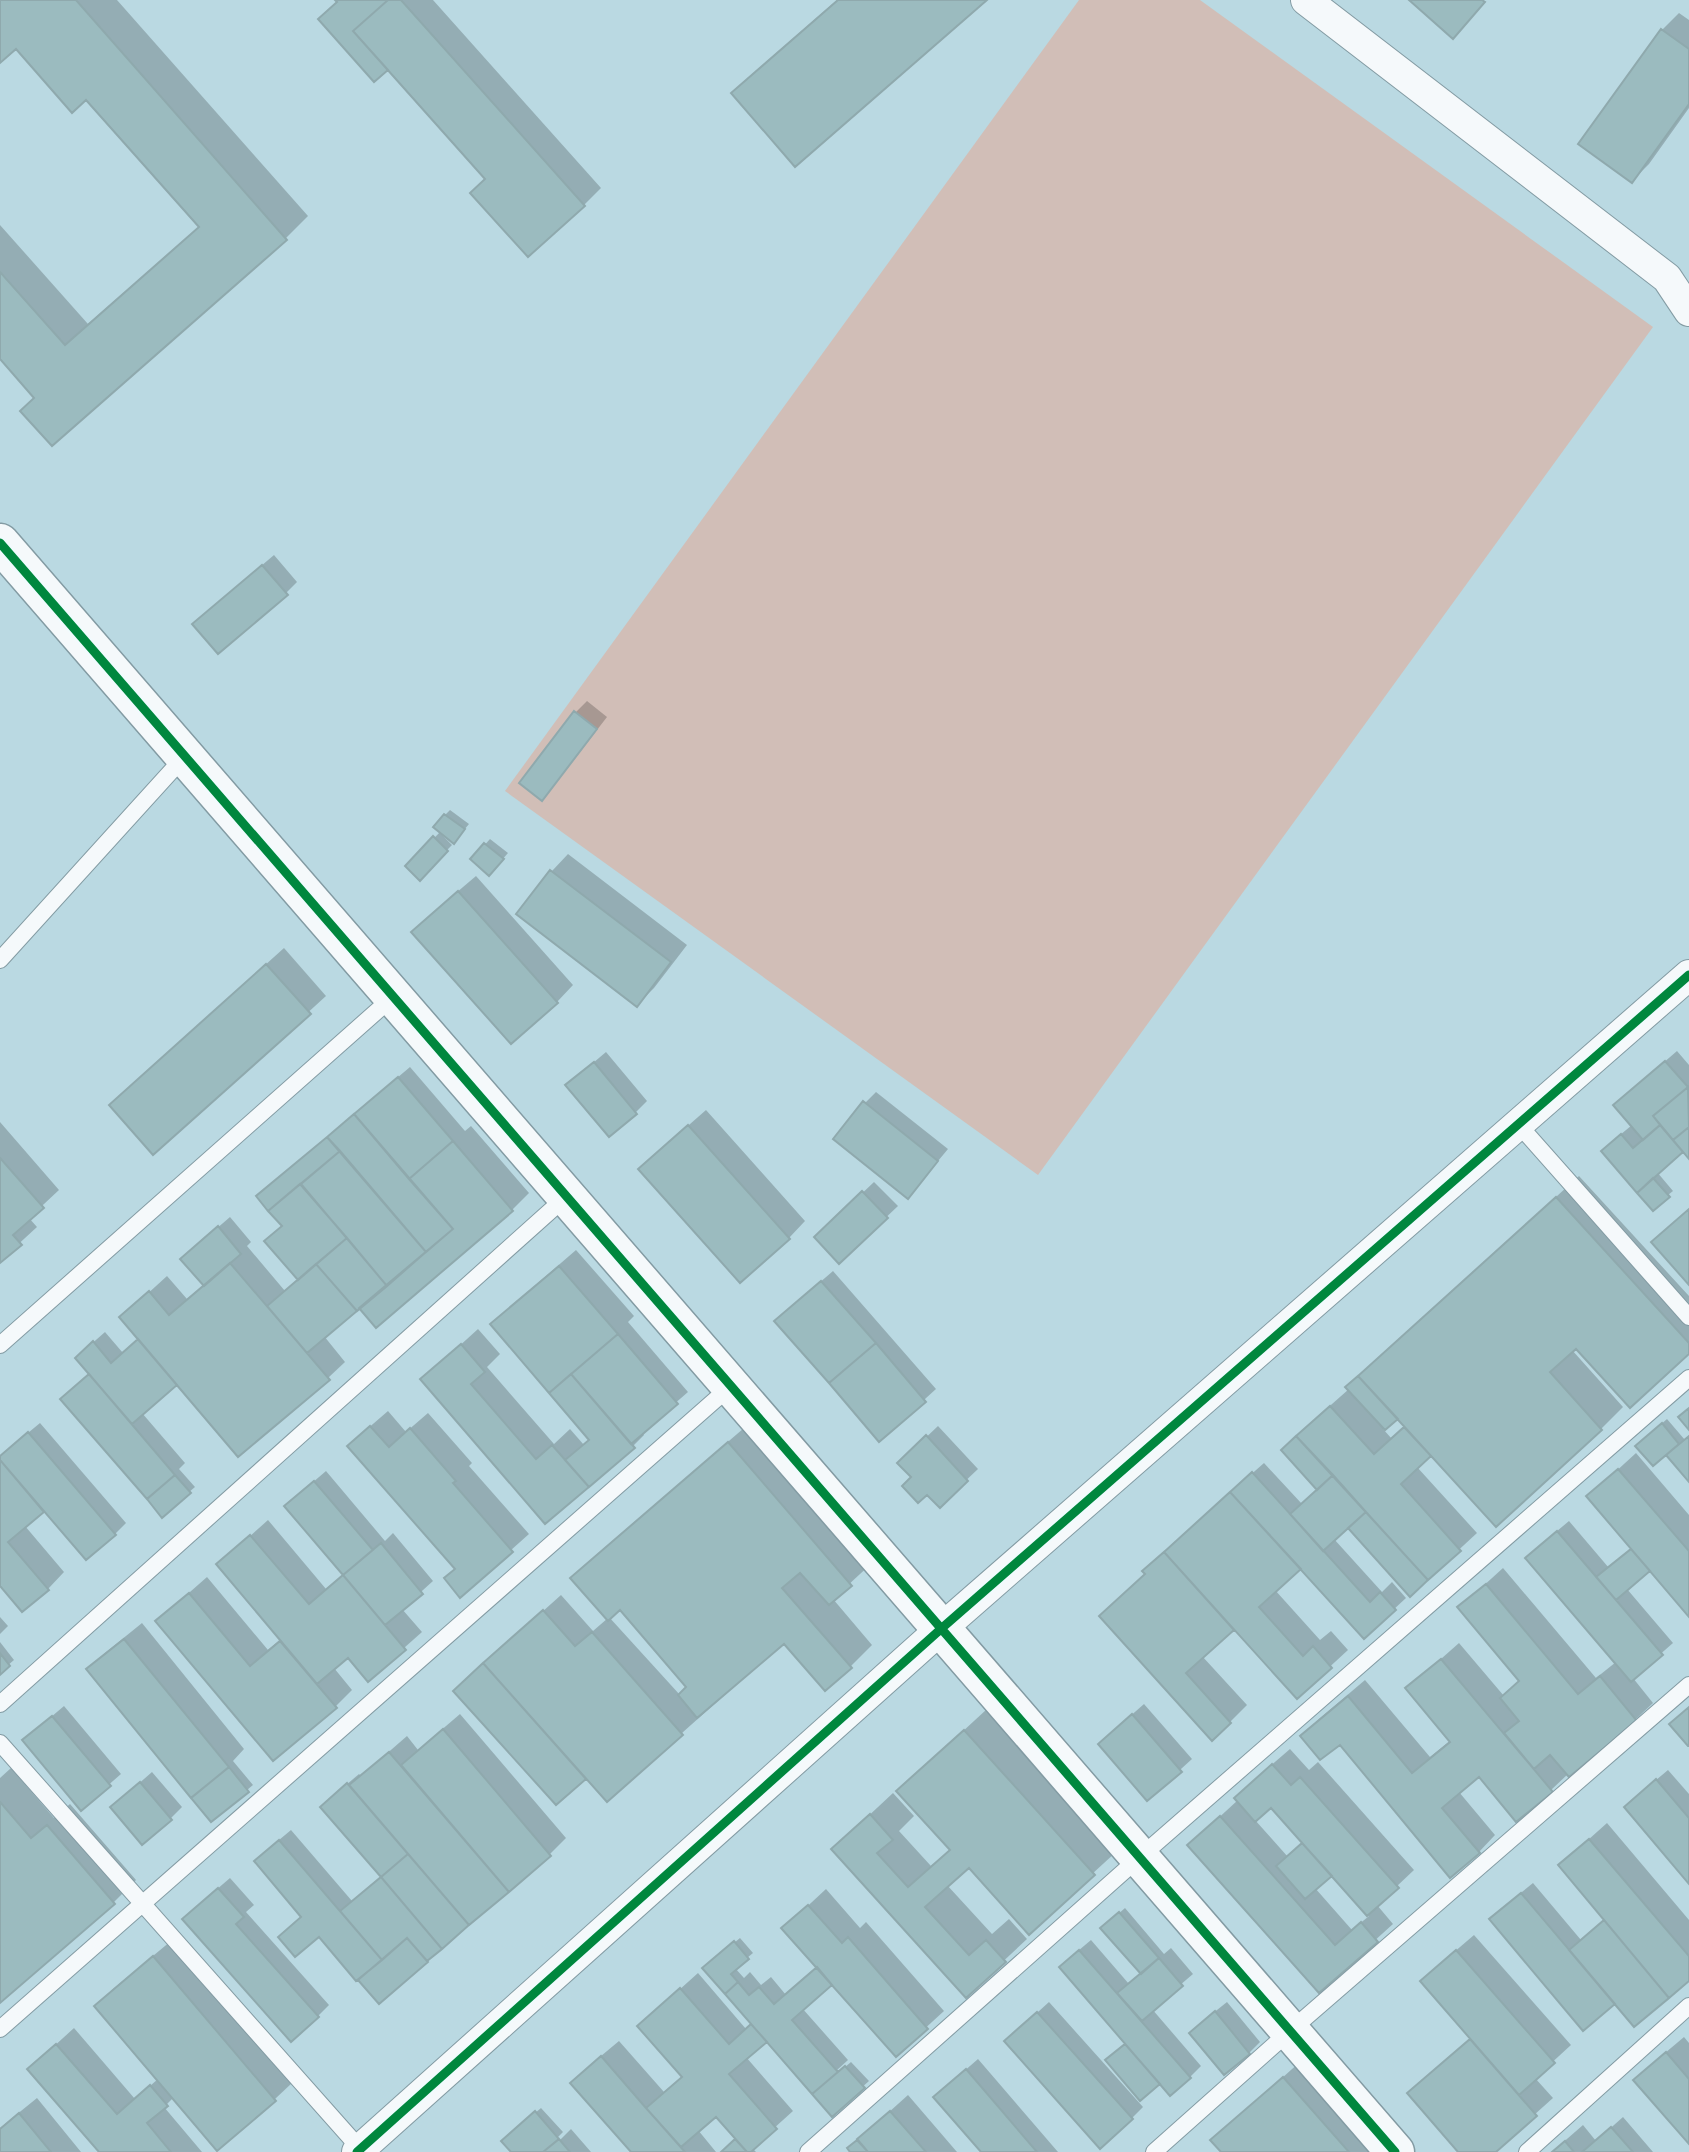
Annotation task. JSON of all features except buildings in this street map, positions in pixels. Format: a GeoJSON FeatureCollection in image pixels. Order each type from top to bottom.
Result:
{"type":"FeatureCollection","features":[{"type":"Feature","properties":{"kind":"street"},"geometry":{"type":"LineString","coordinates":[[1306,0],[1667,278],[1689,312]]}},
{"type":"Feature","properties":{"kind":"street"},"geometry":{"type":"LineString","coordinates":[[0,543],[1395,2152]]}},
{"type":"Feature","properties":{"kind":"street"},"geometry":{"type":"LineString","coordinates":[[360,2151],[942,1628],[1689,975]]}},
{"type":"Feature","properties":{"kind":"lane"},"geometry":{"type":"LineString","coordinates":[[0,960],[185,756]]}},
{"type":"Feature","properties":{"kind":"lane"},"geometry":{"type":"LineString","coordinates":[[0,1345],[394,996]]}},
{"type":"Feature","properties":{"kind":"lane"},"geometry":{"type":"LineString","coordinates":[[1518,1124],[1689,1317]]}},
{"type":"Feature","properties":{"kind":"lane"},"geometry":{"type":"LineString","coordinates":[[0,1704],[567,1196]]}},
{"type":"Feature","properties":{"kind":"lane"},"geometry":{"type":"LineString","coordinates":[[808,2152],[1140,1857],[1689,1378]]}},
{"type":"Feature","properties":{"kind":"lane"},"geometry":{"type":"LineString","coordinates":[[0,2029],[731,1386]]}},
{"type":"Feature","properties":{"kind":"lane"},"geometry":{"type":"LineString","coordinates":[[1154,2152],[1689,1685]]}},
{"type":"Feature","properties":{"kind":"lane"},"geometry":{"type":"LineString","coordinates":[[0,1743],[360,2151]]}},
{"type":"Feature","properties":{"kind":"lane"},"geometry":{"type":"LineString","coordinates":[[1527,2152],[1689,2006]]}},
{"type":"Feature","properties":{"kind":"shaded area"},"geometry":{"type":"Polygon","coordinates":[[[1079,0],[1200,0],[1653,327],[1038,1175],[505,791],[1079,0]]]}},
{"type":"Feature","properties":{"kind":"cycle path"},"geometry":{"type":"LineString","coordinates":[[0,543],[1395,2152]]}},
{"type":"Feature","properties":{"kind":"cycle path"},"geometry":{"type":"LineString","coordinates":[[357,2152],[942,1628],[1689,975]]}}]}
